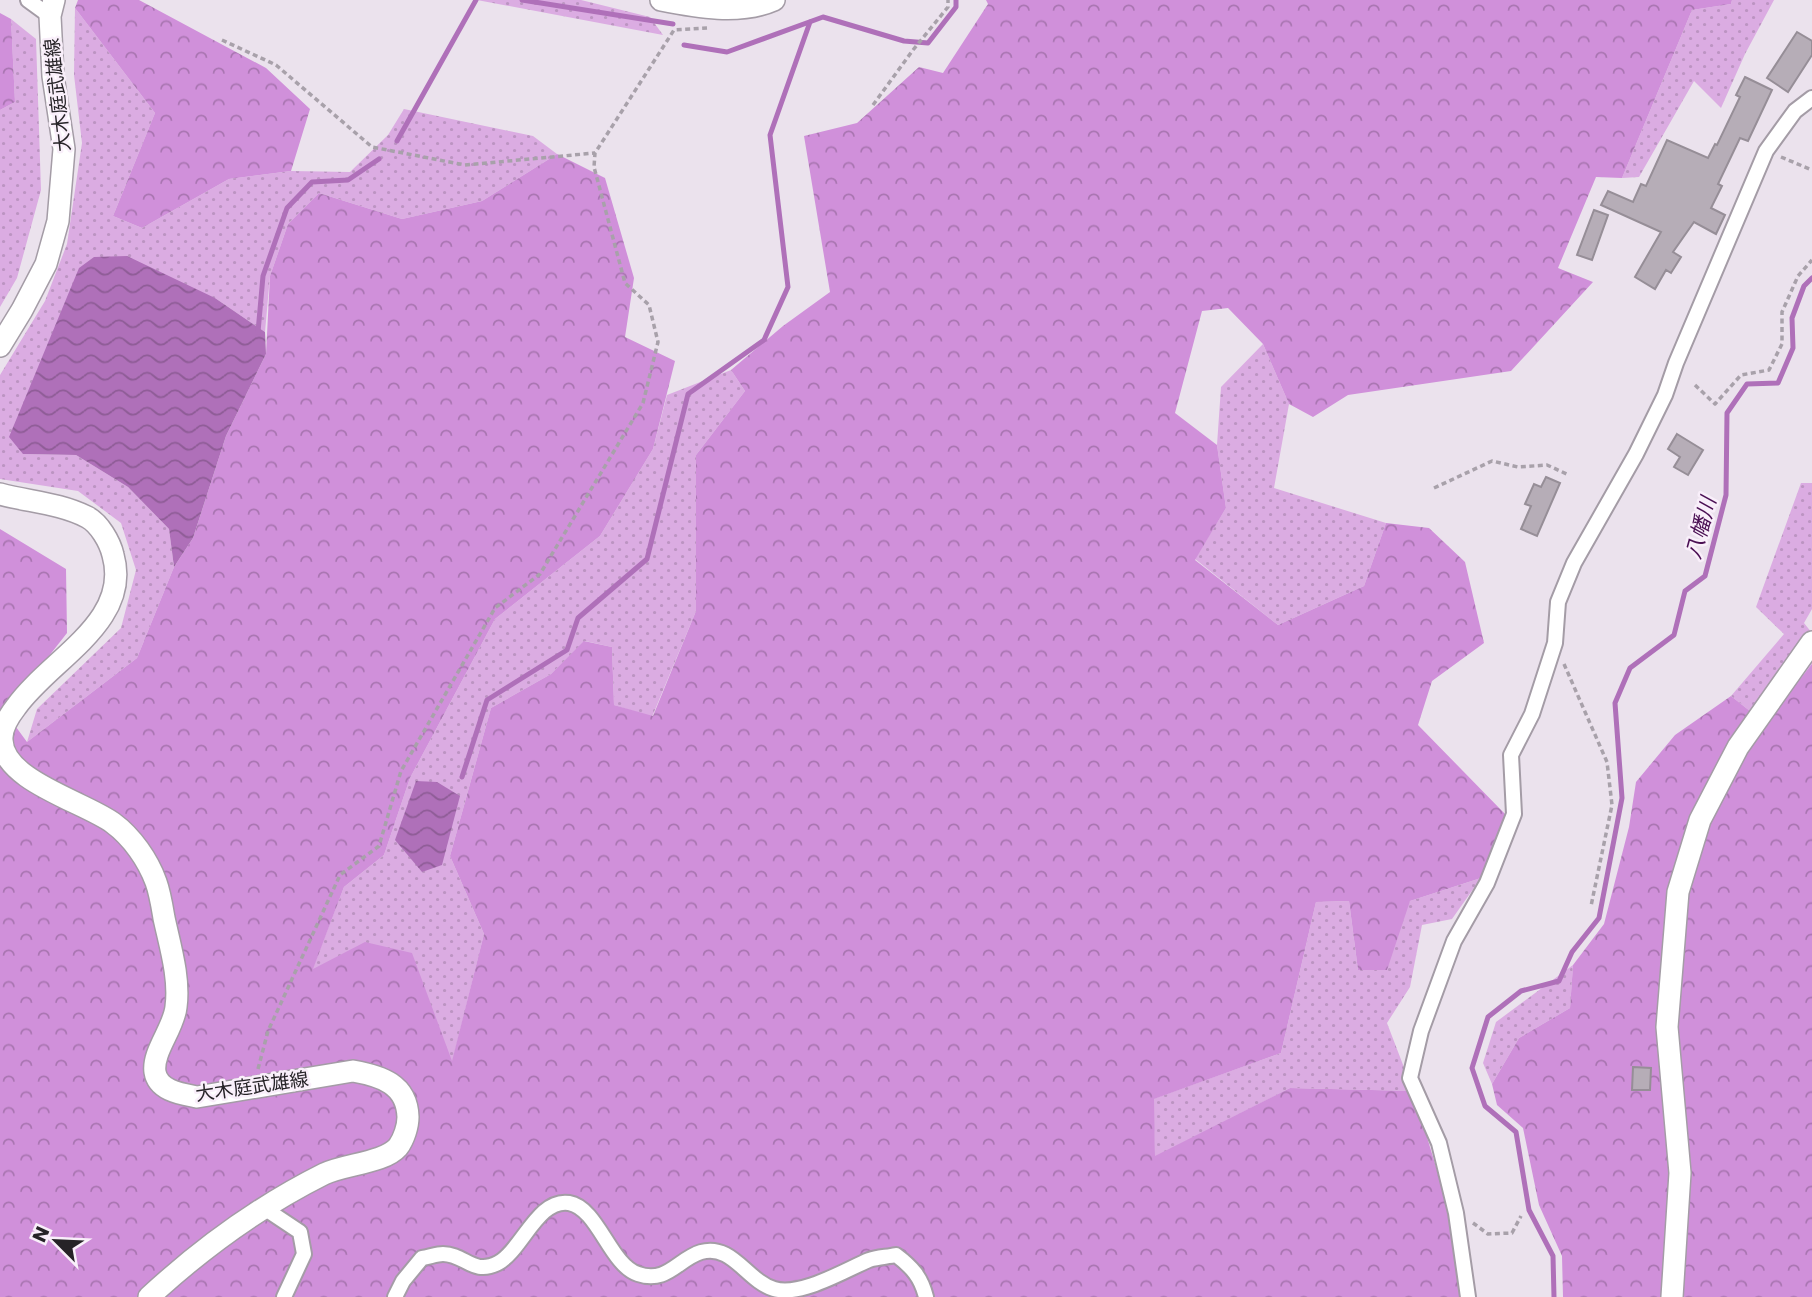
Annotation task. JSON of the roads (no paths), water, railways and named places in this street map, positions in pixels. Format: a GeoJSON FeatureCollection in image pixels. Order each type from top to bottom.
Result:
{"type":"FeatureCollection","features":[{"type":"Feature","properties":{"kind":"main road"},"geometry":{"type":"LineString","coordinates":[[660,0],[688,6],[735,8],[763,5],[774,0]]}},
{"type":"Feature","properties":{"kind":"main road","name":"大木庭武雄線"},"geometry":{"type":"LineString","coordinates":[[0,346],[46,264],[58,221],[64,149],[52,76],[52,8]]}},
{"type":"Feature","properties":{"kind":"main road","name":"大木庭武雄線"},"geometry":{"type":"LineString","coordinates":[[0,494],[62,506],[91,519],[110,544],[117,570],[114,595],[102,619],[24,696],[6,721],[2,741],[8,758],[25,776],[113,823],[141,853],[157,883],[174,968],[176,1007],[168,1034],[157,1056],[155,1072],[160,1083],[174,1092],[197,1097],[353,1072],[373,1075],[397,1087],[407,1102],[408,1125],[398,1146],[383,1158],[361,1161],[326,1173],[264,1208],[180,1269],[149,1297]]}},
{"type":"Feature","properties":{"kind":"main road"},"geometry":{"type":"LineString","coordinates":[[1672,1297],[1680,1173],[1667,1027],[1678,891],[1700,820],[1738,747],[1812,642]]}},
{"type":"Feature","properties":{"kind":"street"},"geometry":{"type":"LineString","coordinates":[[28,0],[52,8]]}},
{"type":"Feature","properties":{"kind":"street"},"geometry":{"type":"LineString","coordinates":[[1468,1297],[1456,1213],[1439,1143],[1410,1078],[1420,1031],[1454,941],[1487,883],[1514,814],[1511,755],[1532,714],[1555,643],[1558,602],[1574,562],[1636,454],[1665,395],[1766,151],[1795,111],[1812,98]]}},
{"type":"Feature","properties":{"kind":"street"},"geometry":{"type":"LineString","coordinates":[[395,1297],[403,1281],[422,1258],[445,1254],[477,1268],[497,1264],[545,1211],[561,1203],[571,1203],[582,1209],[624,1264],[637,1274],[666,1274],[701,1252],[722,1252],[763,1284],[776,1290],[798,1289],[839,1275],[872,1259],[896,1255],[912,1266],[923,1284],[926,1297]]}},
{"type":"Feature","properties":{"kind":"street"},"geometry":{"type":"LineString","coordinates":[[264,1208],[300,1232],[304,1254],[284,1297]]}},
{"type":"Feature","properties":{"kind":"water"},"geometry":{"type":"Polygon","coordinates":[[[127,256],[215,298],[265,332],[266,354],[226,436],[193,538],[174,567],[169,529],[128,487],[76,455],[23,454],[9,437],[79,268],[94,257],[127,256]]]}},
{"type":"Feature","properties":{"kind":"water"},"geometry":{"type":"Polygon","coordinates":[[[416,781],[437,782],[460,796],[442,865],[422,872],[395,840],[416,781]]]}},
{"type":"Feature","properties":{"kind":"waterway"},"geometry":{"type":"LineString","coordinates":[[397,141],[476,0]]}},
{"type":"Feature","properties":{"kind":"waterway"},"geometry":{"type":"LineString","coordinates":[[522,0],[673,24]]}},
{"type":"Feature","properties":{"kind":"waterway"},"geometry":{"type":"LineString","coordinates":[[684,45],[727,52],[823,17],[904,41],[928,43],[956,7],[956,0]]}},
{"type":"Feature","properties":{"kind":"waterway"},"geometry":{"type":"LineString","coordinates":[[462,777],[487,700],[567,650],[578,618],[647,559],[688,394],[764,340],[788,287],[770,135],[810,22]]}},
{"type":"Feature","properties":{"kind":"waterway"},"geometry":{"type":"LineString","coordinates":[[258,332],[263,276],[287,208],[312,182],[348,180],[379,159]]}},
{"type":"Feature","properties":{"kind":"waterway","name":"八幡川"},"geometry":{"type":"LineString","coordinates":[[1554,1297],[1553,1256],[1529,1210],[1516,1132],[1485,1106],[1472,1068],[1488,1017],[1521,991],[1559,981],[1572,952],[1599,918],[1622,798],[1615,703],[1630,668],[1674,635],[1685,591],[1705,576],[1726,495],[1727,413],[1747,384],[1778,383],[1793,348],[1792,318],[1804,286],[1812,278]]}}]}
